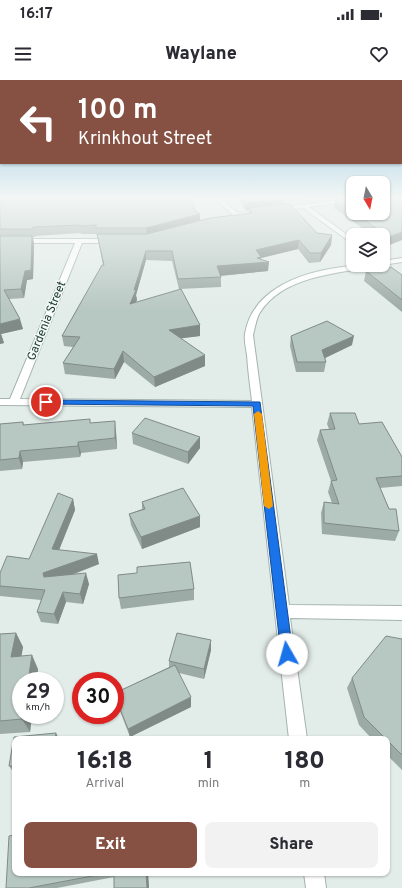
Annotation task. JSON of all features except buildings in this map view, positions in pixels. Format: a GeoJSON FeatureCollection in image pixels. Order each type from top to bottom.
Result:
{"type":"FeatureCollection","features":[{"type":"Feature","properties":{"kind":"street"},"geometry":{"type":"LineString","coordinates":[[0,241],[124,241]]}},
{"type":"Feature","properties":{"kind":"street","name":"Gardenia Street"},"geometry":{"type":"LineString","coordinates":[[14,402],[79,241]]}},
{"type":"Feature","properties":{"kind":"street"},"geometry":{"type":"LineString","coordinates":[[390,262],[402,260]]}},
{"type":"Feature","properties":{"kind":"street"},"geometry":{"type":"LineString","coordinates":[[298,736],[249,335],[250,323],[255,311],[262,302],[278,290],[300,280],[346,270]]}},
{"type":"Feature","properties":{"kind":"street"},"geometry":{"type":"LineString","coordinates":[[0,402],[257,404]]}},
{"type":"Feature","properties":{"kind":"street"},"geometry":{"type":"LineString","coordinates":[[282,612],[402,613]]}},
{"type":"Feature","properties":{"kind":"street"},"geometry":{"type":"LineString","coordinates":[[314,876],[316,888]]}},
{"type":"Feature","properties":{"kind":"slow traffic"},"geometry":{"type":"LineString","coordinates":[[258,414],[269,506]]}},
{"type":"Feature","properties":{"kind":"route"},"geometry":{"type":"LineString","coordinates":[[46,402],[257,404],[287,654]]}}]}
